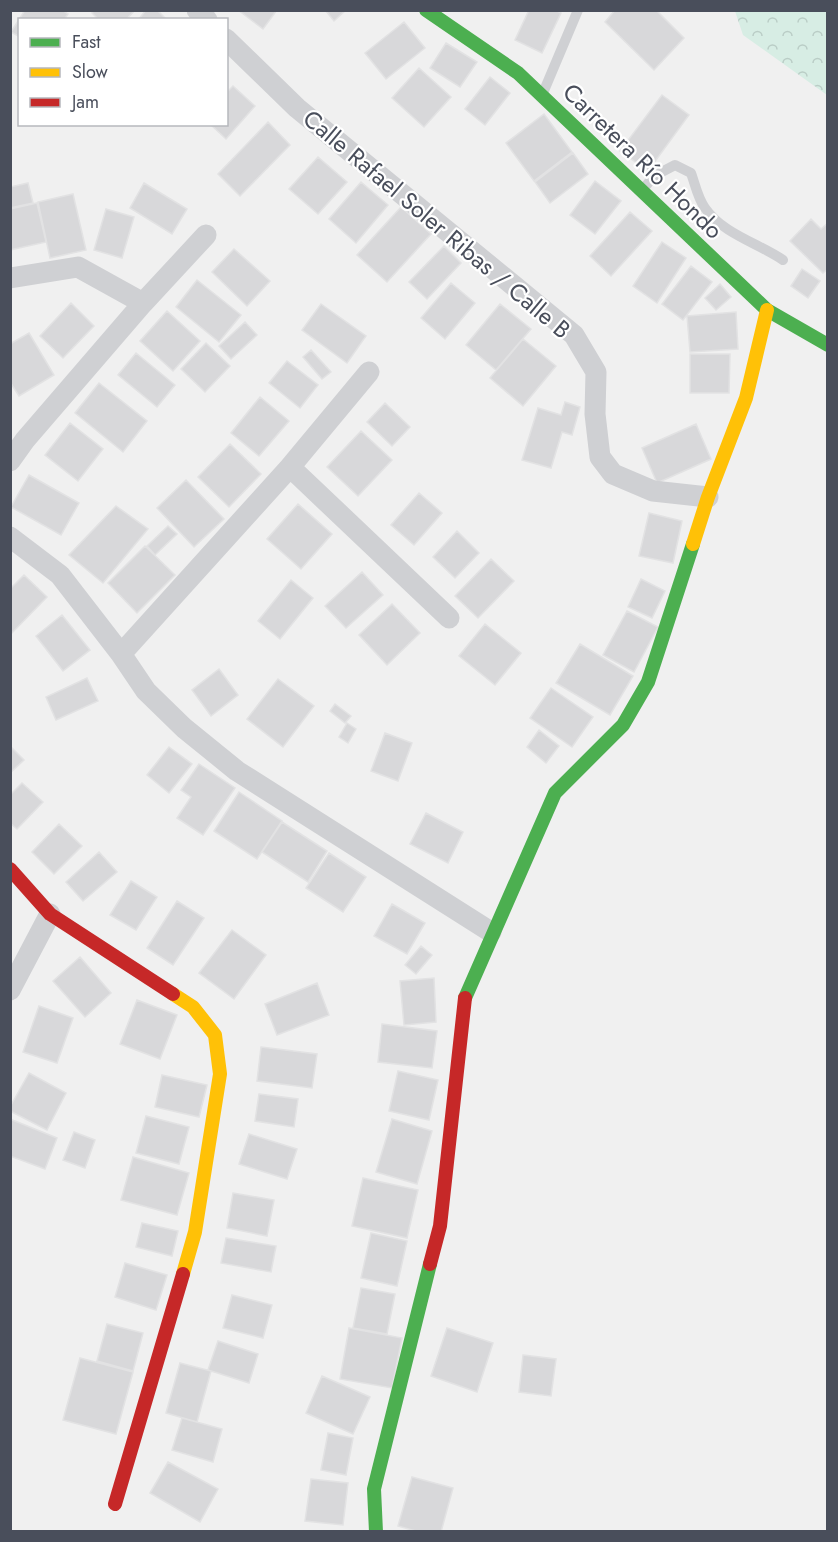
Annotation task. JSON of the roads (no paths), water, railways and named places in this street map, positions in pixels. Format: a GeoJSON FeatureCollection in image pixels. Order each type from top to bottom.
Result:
{"type":"FeatureCollection","features":[{"type":"Feature","properties":{"kind":"street","name":"Carretera Río Hondo"},"geometry":{"type":"LineString","coordinates":[[426,10],[519,73],[767,310],[828,345]]}},
{"type":"Feature","properties":{"kind":"street","name":"Calle Rafael Soler Ribas / Calle B"},"geometry":{"type":"LineString","coordinates":[[228,41],[297,108],[574,335],[596,372],[595,414],[600,457],[613,474],[653,491],[708,497]]}},
{"type":"Feature","properties":{"kind":"street"},"geometry":{"type":"LineString","coordinates":[[10,461],[25,440],[143,303],[206,235]]}},
{"type":"Feature","properties":{"kind":"street"},"geometry":{"type":"LineString","coordinates":[[10,278],[78,267],[143,303]]}},
{"type":"Feature","properties":{"kind":"street"},"geometry":{"type":"LineString","coordinates":[[376,1532],[374,1489],[440,1226],[465,994],[555,794],[623,725],[648,682],[708,497],[746,398],[767,310]]}},
{"type":"Feature","properties":{"kind":"street"},"geometry":{"type":"LineString","coordinates":[[121,654],[290,467],[369,372]]}},
{"type":"Feature","properties":{"kind":"street"},"geometry":{"type":"LineString","coordinates":[[290,467],[449,618]]}},
{"type":"Feature","properties":{"kind":"street"},"geometry":{"type":"LineString","coordinates":[[10,537],[60,575],[121,654],[146,691],[184,728],[237,771],[491,932]]}},
{"type":"Feature","properties":{"kind":"street"},"geometry":{"type":"LineString","coordinates":[[10,869],[50,914],[193,1007],[215,1035],[220,1074],[195,1232],[115,1504]]}},
{"type":"Feature","properties":{"kind":"street"},"geometry":{"type":"LineString","coordinates":[[10,990],[50,914]]}},
{"type":"Feature","properties":{"kind":"lane"},"geometry":{"type":"LineString","coordinates":[[542,96],[578,10]]}},
{"type":"Feature","properties":{"kind":"lane"},"geometry":{"type":"LineString","coordinates":[[642,191],[654,176],[675,165],[691,173],[704,207],[713,218],[741,237],[783,260]]}}]}
